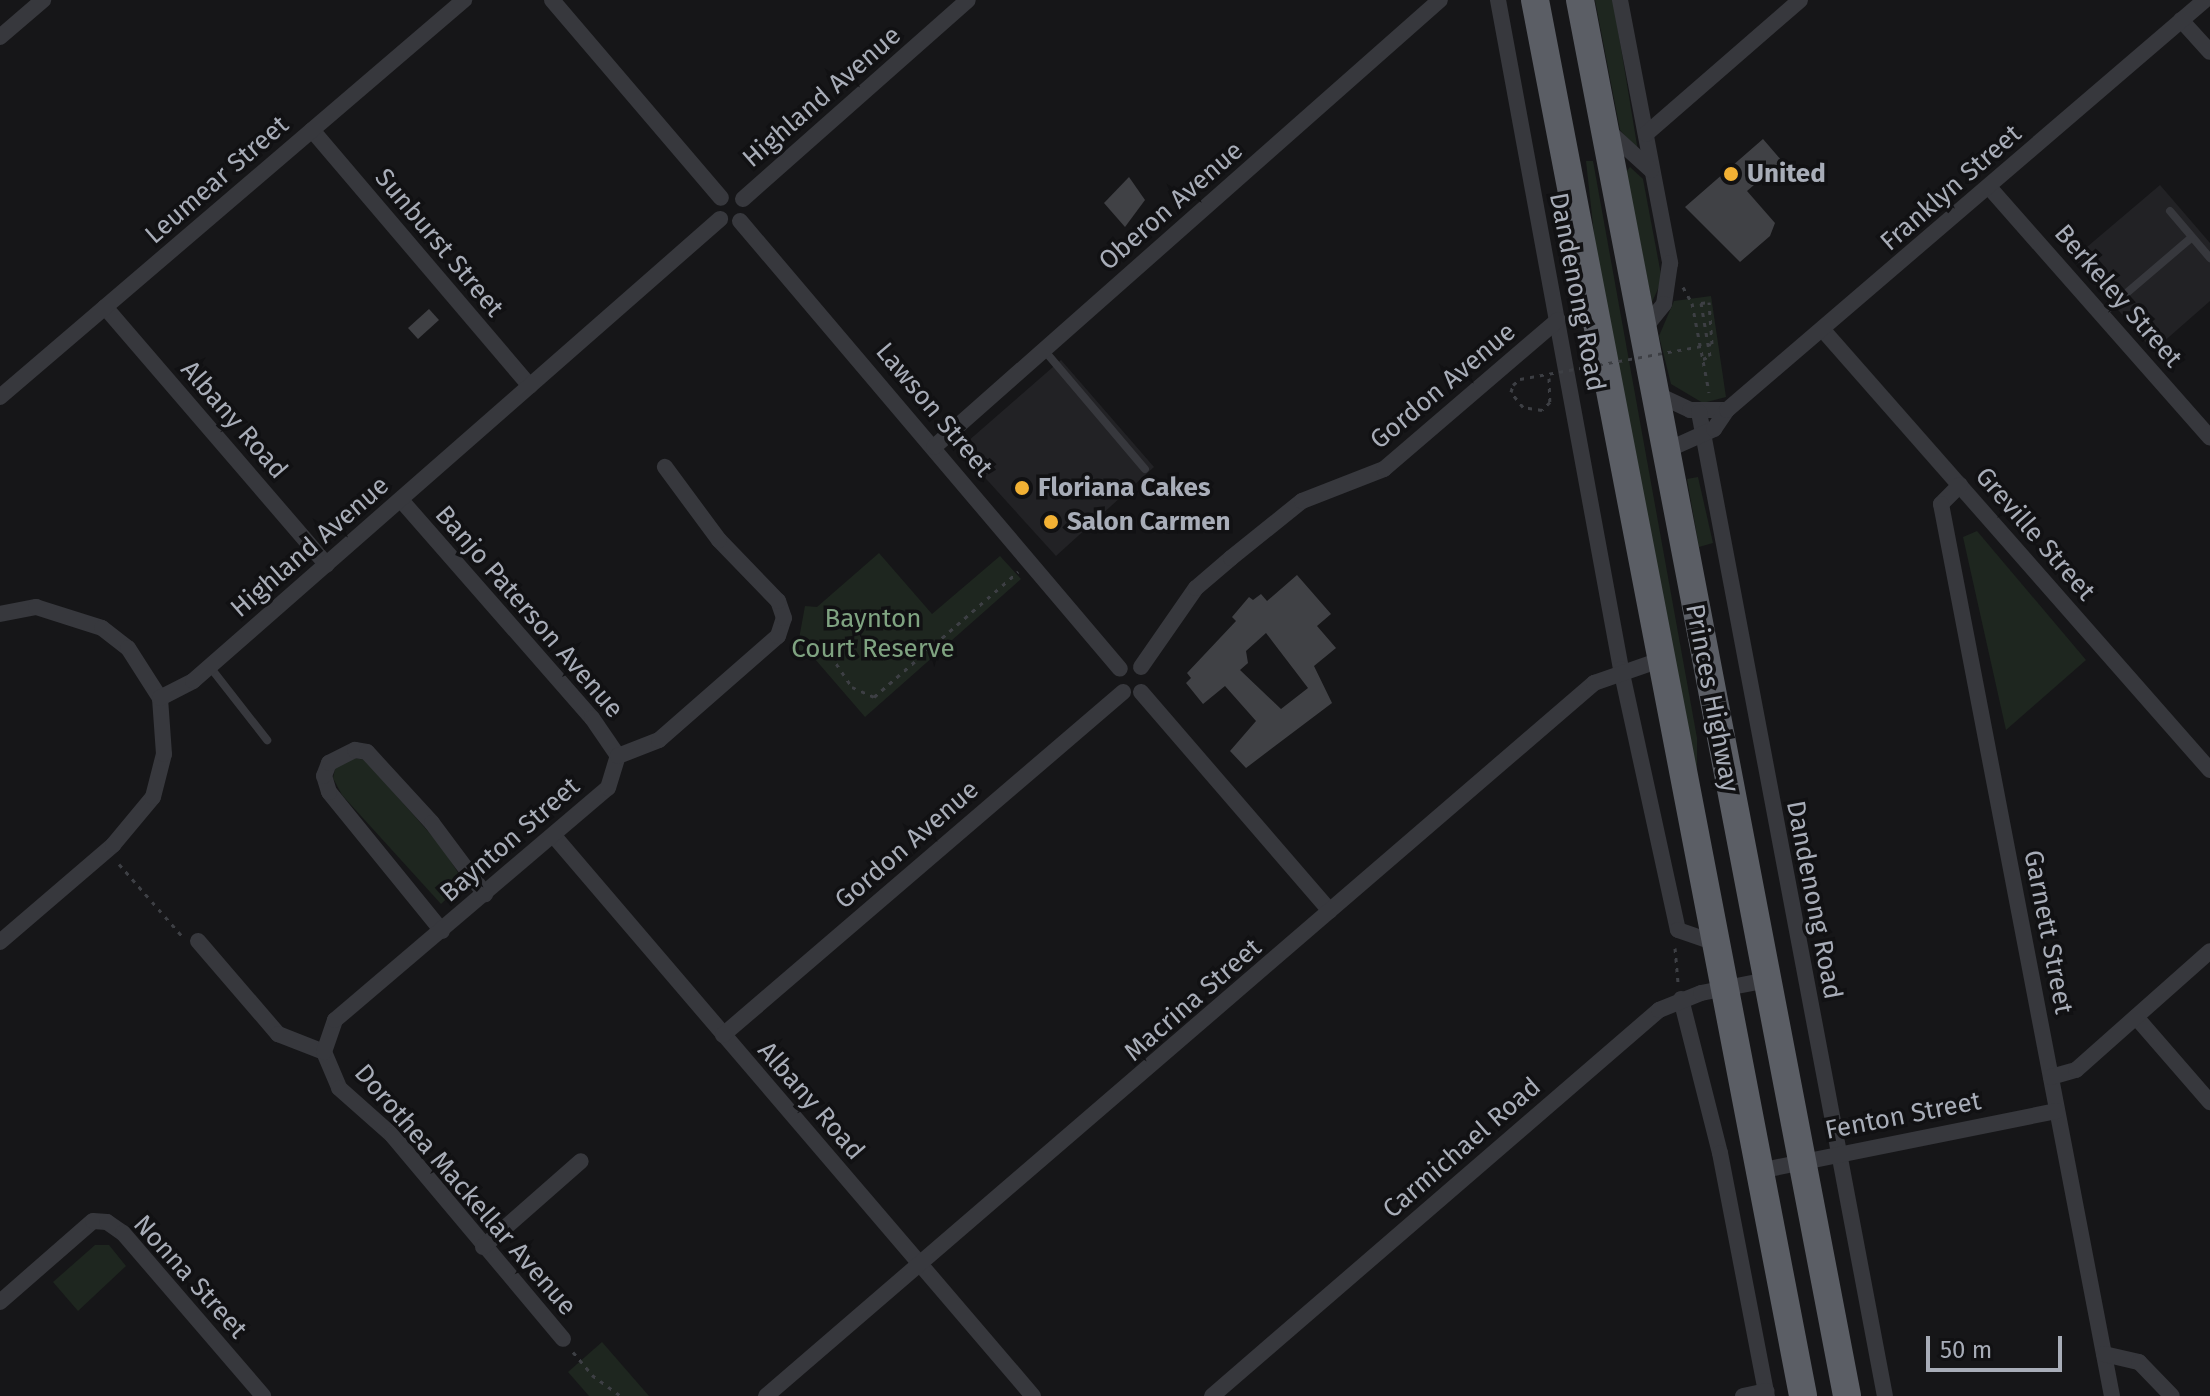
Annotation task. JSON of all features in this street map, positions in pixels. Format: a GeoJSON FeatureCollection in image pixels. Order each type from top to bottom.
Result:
{"type":"FeatureCollection","features":[{"type":"Feature","properties":{"kind":"highway","name":"Princes Highway"},"geometry":{"type":"LineString","coordinates":[[1535,0],[1803,1396]]}},
{"type":"Feature","properties":{"kind":"highway","name":"Princes Highway"},"geometry":{"type":"LineString","coordinates":[[1580,0],[1847,1396]]}},
{"type":"Feature","properties":{"kind":"street"},"geometry":{"type":"LineString","coordinates":[[0,37],[43,0]]}},
{"type":"Feature","properties":{"kind":"street","name":"Leumear Street"},"geometry":{"type":"LineString","coordinates":[[0,397],[464,0]]}},
{"type":"Feature","properties":{"kind":"street"},"geometry":{"type":"LineString","coordinates":[[552,0],[721,198]]}},
{"type":"Feature","properties":{"kind":"street","name":"Highland Avenue"},"geometry":{"type":"LineString","coordinates":[[743,199],[968,0]]}},
{"type":"Feature","properties":{"kind":"street","name":"Oberon Avenue"},"geometry":{"type":"LineString","coordinates":[[934,447],[1440,0]]}},
{"type":"Feature","properties":{"kind":"street","name":"Dandenong Road"},"geometry":{"type":"LineString","coordinates":[[1498,0],[1621,669],[1678,930]]}},
{"type":"Feature","properties":{"kind":"street"},"geometry":{"type":"LineString","coordinates":[[1620,0],[1670,281],[1657,318],[1642,331]]}},
{"type":"Feature","properties":{"kind":"street"},"geometry":{"type":"LineString","coordinates":[[1646,134],[1800,0]]}},
{"type":"Feature","properties":{"kind":"street","name":"Franklyn Street"},"geometry":{"type":"LineString","coordinates":[[1665,451],[1703,435],[1720,423],[1727,410],[2205,0]]}},
{"type":"Feature","properties":{"kind":"street"},"geometry":{"type":"LineString","coordinates":[[2181,20],[2210,52]]}},
{"type":"Feature","properties":{"kind":"street"},"geometry":{"type":"LineString","coordinates":[[1602,125],[1651,170]]}},
{"type":"Feature","properties":{"kind":"street","name":"Sunburst Street"},"geometry":{"type":"LineString","coordinates":[[312,130],[530,386]]}},
{"type":"Feature","properties":{"kind":"street","name":"Berkeley Street"},"geometry":{"type":"LineString","coordinates":[[1989,187],[2210,438]]}},
{"type":"Feature","properties":{"kind":"street"},"geometry":{"type":"LineString","coordinates":[[735,194],[743,199],[747,210],[740,221],[720,219],[717,208],[721,198],[735,194]]}},
{"type":"Feature","properties":{"kind":"street","name":"Highland Avenue"},"geometry":{"type":"LineString","coordinates":[[160,698],[209,667],[720,219]]}},
{"type":"Feature","properties":{"kind":"street","name":"Lawson Street"},"geometry":{"type":"LineString","coordinates":[[740,221],[1120,669]]}},
{"type":"Feature","properties":{"kind":"street","name":"Albany Road"},"geometry":{"type":"LineString","coordinates":[[105,307],[327,565]]}},
{"type":"Feature","properties":{"kind":"street","name":"Gordon Avenue"},"geometry":{"type":"LineString","coordinates":[[1141,667],[1196,588],[1231,558],[1302,501],[1384,469],[1558,320]]}},
{"type":"Feature","properties":{"kind":"street","name":"Greville Street"},"geometry":{"type":"LineString","coordinates":[[1823,330],[2210,770]]}},
{"type":"Feature","properties":{"kind":"street"},"geometry":{"type":"LineString","coordinates":[[1654,393],[1699,412],[1727,410]]}},
{"type":"Feature","properties":{"kind":"street","name":"Dandenong Road"},"geometry":{"type":"LineString","coordinates":[[1699,412],[1885,1396]]}},
{"type":"Feature","properties":{"kind":"street"},"geometry":{"type":"LineString","coordinates":[[618,756],[659,740],[778,636],[784,618],[778,601],[719,540],[665,467]]}},
{"type":"Feature","properties":{"kind":"street","name":"Garnett Street"},"geometry":{"type":"LineString","coordinates":[[1960,485],[1941,504],[2112,1396]]}},
{"type":"Feature","properties":{"kind":"street","name":"Banjo Paterson Avenue"},"geometry":{"type":"LineString","coordinates":[[401,500],[592,718],[618,756]]}},
{"type":"Feature","properties":{"kind":"street"},"geometry":{"type":"LineString","coordinates":[[0,614],[36,607],[102,628],[128,648],[160,698],[164,754],[153,797],[95,861],[0,942]]}},
{"type":"Feature","properties":{"kind":"street","name":"Macrina Street"},"geometry":{"type":"LineString","coordinates":[[766,1396],[1594,683],[1621,669],[1660,660]]}},
{"type":"Feature","properties":{"kind":"street"},"geometry":{"type":"LineString","coordinates":[[1141,692],[1147,679],[1141,667],[1128,664],[1120,669],[1116,679],[1123,692],[1141,692],[1330,911]]}},
{"type":"Feature","properties":{"kind":"street","name":"Gordon Avenue"},"geometry":{"type":"LineString","coordinates":[[723,1035],[1123,692]]}},
{"type":"Feature","properties":{"kind":"street"},"geometry":{"type":"LineString","coordinates":[[442,931],[329,792],[324,776],[329,763],[355,750],[367,752],[432,823],[485,894]]}},
{"type":"Feature","properties":{"kind":"street","name":"Baynton Street"},"geometry":{"type":"LineString","coordinates":[[324,1052],[335,1020],[608,788],[618,756]]}},
{"type":"Feature","properties":{"kind":"street","name":"Albany Road"},"geometry":{"type":"LineString","coordinates":[[554,836],[1033,1396]]}},
{"type":"Feature","properties":{"kind":"street"},"geometry":{"type":"LineString","coordinates":[[1678,930],[1715,943]]}},
{"type":"Feature","properties":{"kind":"street","name":"Dorothea Mackellar Avenue"},"geometry":{"type":"LineString","coordinates":[[198,941],[278,1034],[324,1052],[339,1088],[392,1135],[563,1339]]}},
{"type":"Feature","properties":{"kind":"street"},"geometry":{"type":"LineString","coordinates":[[2051,1077],[2076,1070],[2210,951]]}},
{"type":"Feature","properties":{"kind":"street","name":"Carmichael Road"},"geometry":{"type":"LineString","coordinates":[[1212,1396],[1652,1015],[1681,999],[1767,980]]}},
{"type":"Feature","properties":{"kind":"street"},"geometry":{"type":"LineString","coordinates":[[1681,999],[1720,1153],[1766,1393],[1743,1396]]}},
{"type":"Feature","properties":{"kind":"street"},"geometry":{"type":"LineString","coordinates":[[2136,1017],[2210,1102]]}},
{"type":"Feature","properties":{"kind":"street","name":"Fenton Street"},"geometry":{"type":"LineString","coordinates":[[1759,1171],[1801,1160],[2057,1111]]}},
{"type":"Feature","properties":{"kind":"street"},"geometry":{"type":"LineString","coordinates":[[483,1247],[581,1161]]}},
{"type":"Feature","properties":{"kind":"street","name":"Nonna Street"},"geometry":{"type":"LineString","coordinates":[[0,1302],[93,1221],[107,1222],[123,1233],[263,1396]]}},
{"type":"Feature","properties":{"kind":"street"},"geometry":{"type":"LineString","coordinates":[[2104,1354],[2139,1362],[2172,1396]]}},
{"type":"Feature","properties":{"kind":"lane"},"geometry":{"type":"LineString","coordinates":[[2170,211],[2210,258]]}},
{"type":"Feature","properties":{"kind":"lane"},"geometry":{"type":"LineString","coordinates":[[2102,314],[2192,237]]}},
{"type":"Feature","properties":{"kind":"lane"},"geometry":{"type":"LineString","coordinates":[[1044,350],[1145,469]]}},
{"type":"Feature","properties":{"kind":"lane"},"geometry":{"type":"LineString","coordinates":[[209,667],[267,740]]}},
{"type":"Feature","properties":{"kind":"path"},"geometry":{"type":"LineString","coordinates":[[1550,402],[1542,410],[1523,407],[1511,392],[1513,385],[1520,379],[1712,344],[1709,302],[1701,303],[1710,356],[1703,359]]}},
{"type":"Feature","properties":{"kind":"path"},"geometry":{"type":"LineString","coordinates":[[1692,303],[1709,396]]}},
{"type":"Feature","properties":{"kind":"path"},"geometry":{"type":"LineString","coordinates":[[778,636],[825,647],[852,687],[874,697],[1019,572]]}},
{"type":"Feature","properties":{"kind":"path"},"geometry":{"type":"LineString","coordinates":[[95,861],[105,875],[120,862],[175,935],[198,941]]}},
{"type":"Feature","properties":{"kind":"path"},"geometry":{"type":"LineString","coordinates":[[1678,930],[1674,954],[1681,999]]}},
{"type":"Feature","properties":{"kind":"path"},"geometry":{"type":"LineString","coordinates":[[563,1339],[592,1375],[621,1396]]}},
{"type":"Feature","properties":{"kind":"shaded area"},"geometry":{"type":"Polygon","coordinates":[[[2160,185],[2210,243],[2210,301],[2153,351],[2074,258],[2160,185]]]}},
{"type":"Feature","properties":{"kind":"shaded area"},"geometry":{"type":"Polygon","coordinates":[[[1061,360],[1154,467],[1056,556],[959,449],[1061,360]]]}},
{"type":"Feature","properties":{"kind":"green space"},"geometry":{"type":"Polygon","coordinates":[[[1595,0],[1613,0],[1638,151],[1620,130],[1595,0]]]}},
{"type":"Feature","properties":{"kind":"green space"},"geometry":{"type":"Polygon","coordinates":[[[1586,161],[1593,161],[1697,738],[1697,782],[1595,243],[1586,161]]]}},
{"type":"Feature","properties":{"kind":"green space"},"geometry":{"type":"Polygon","coordinates":[[[1630,167],[1643,179],[1662,280],[1652,302],[1626,172],[1630,167]]]}},
{"type":"Feature","properties":{"kind":"green space"},"geometry":{"type":"Polygon","coordinates":[[[1711,296],[1726,397],[1703,403],[1671,384],[1659,336],[1674,301],[1711,296]]]}},
{"type":"Feature","properties":{"kind":"green space"},"geometry":{"type":"Polygon","coordinates":[[[1698,477],[1713,543],[1699,547],[1687,479],[1698,477]]]}},
{"type":"Feature","properties":{"kind":"green space"},"geometry":{"type":"Polygon","coordinates":[[[1977,531],[2086,660],[2006,730],[1963,537],[1977,531]]]}},
{"type":"Feature","properties":{"kind":"green space","name":"Baynton Court Reserve"},"geometry":{"type":"Polygon","coordinates":[[[879,553],[932,614],[1000,556],[1021,579],[865,717],[808,651],[797,650],[805,606],[817,607],[879,553]]]}},
{"type":"Feature","properties":{"kind":"green space"},"geometry":{"type":"Polygon","coordinates":[[[350,757],[365,760],[441,846],[464,882],[441,904],[342,795],[333,778],[336,765],[350,757]]]}},
{"type":"Feature","properties":{"kind":"green space"},"geometry":{"type":"Polygon","coordinates":[[[95,1245],[109,1245],[126,1266],[78,1311],[53,1282],[95,1245]]]}},
{"type":"Feature","properties":{"kind":"green space"},"geometry":{"type":"Polygon","coordinates":[[[602,1342],[649,1396],[589,1396],[568,1372],[602,1342]]]}},
{"type":"Feature","properties":{"kind":"building"},"geometry":{"type":"Polygon","coordinates":[[[1763,139],[1782,161],[1747,191],[1775,223],[1770,236],[1740,262],[1685,207],[1763,139]]]}},
{"type":"Feature","properties":{"kind":"building"},"geometry":{"type":"Polygon","coordinates":[[[1129,177],[1145,200],[1125,227],[1104,203],[1129,177]]]}},
{"type":"Feature","properties":{"kind":"building"},"geometry":{"type":"Polygon","coordinates":[[[429,309],[439,320],[418,339],[408,328],[429,309]]]}},
{"type":"Feature","properties":{"kind":"building"},"geometry":{"type":"Polygon","coordinates":[[[1297,575],[1331,614],[1317,626],[1336,648],[1314,666],[1332,703],[1246,768],[1230,751],[1256,721],[1225,686],[1203,704],[1186,683],[1191,678],[1187,673],[1236,621],[1232,617],[1249,597],[1253,600],[1261,594],[1267,601],[1297,575]],[[1266,633],[1246,651],[1248,663],[1240,670],[1281,709],[1308,688],[1266,633]]]}},
{"type":"Feature","properties":{"kind":"place","name":"United"},"geometry":{"type":"Point","coordinates":[1731,174]}},
{"type":"Feature","properties":{"kind":"place","name":"Floriana Cakes"},"geometry":{"type":"Point","coordinates":[1022,488]}},
{"type":"Feature","properties":{"kind":"place","name":"Salon Carmen"},"geometry":{"type":"Point","coordinates":[1051,522]}}]}
